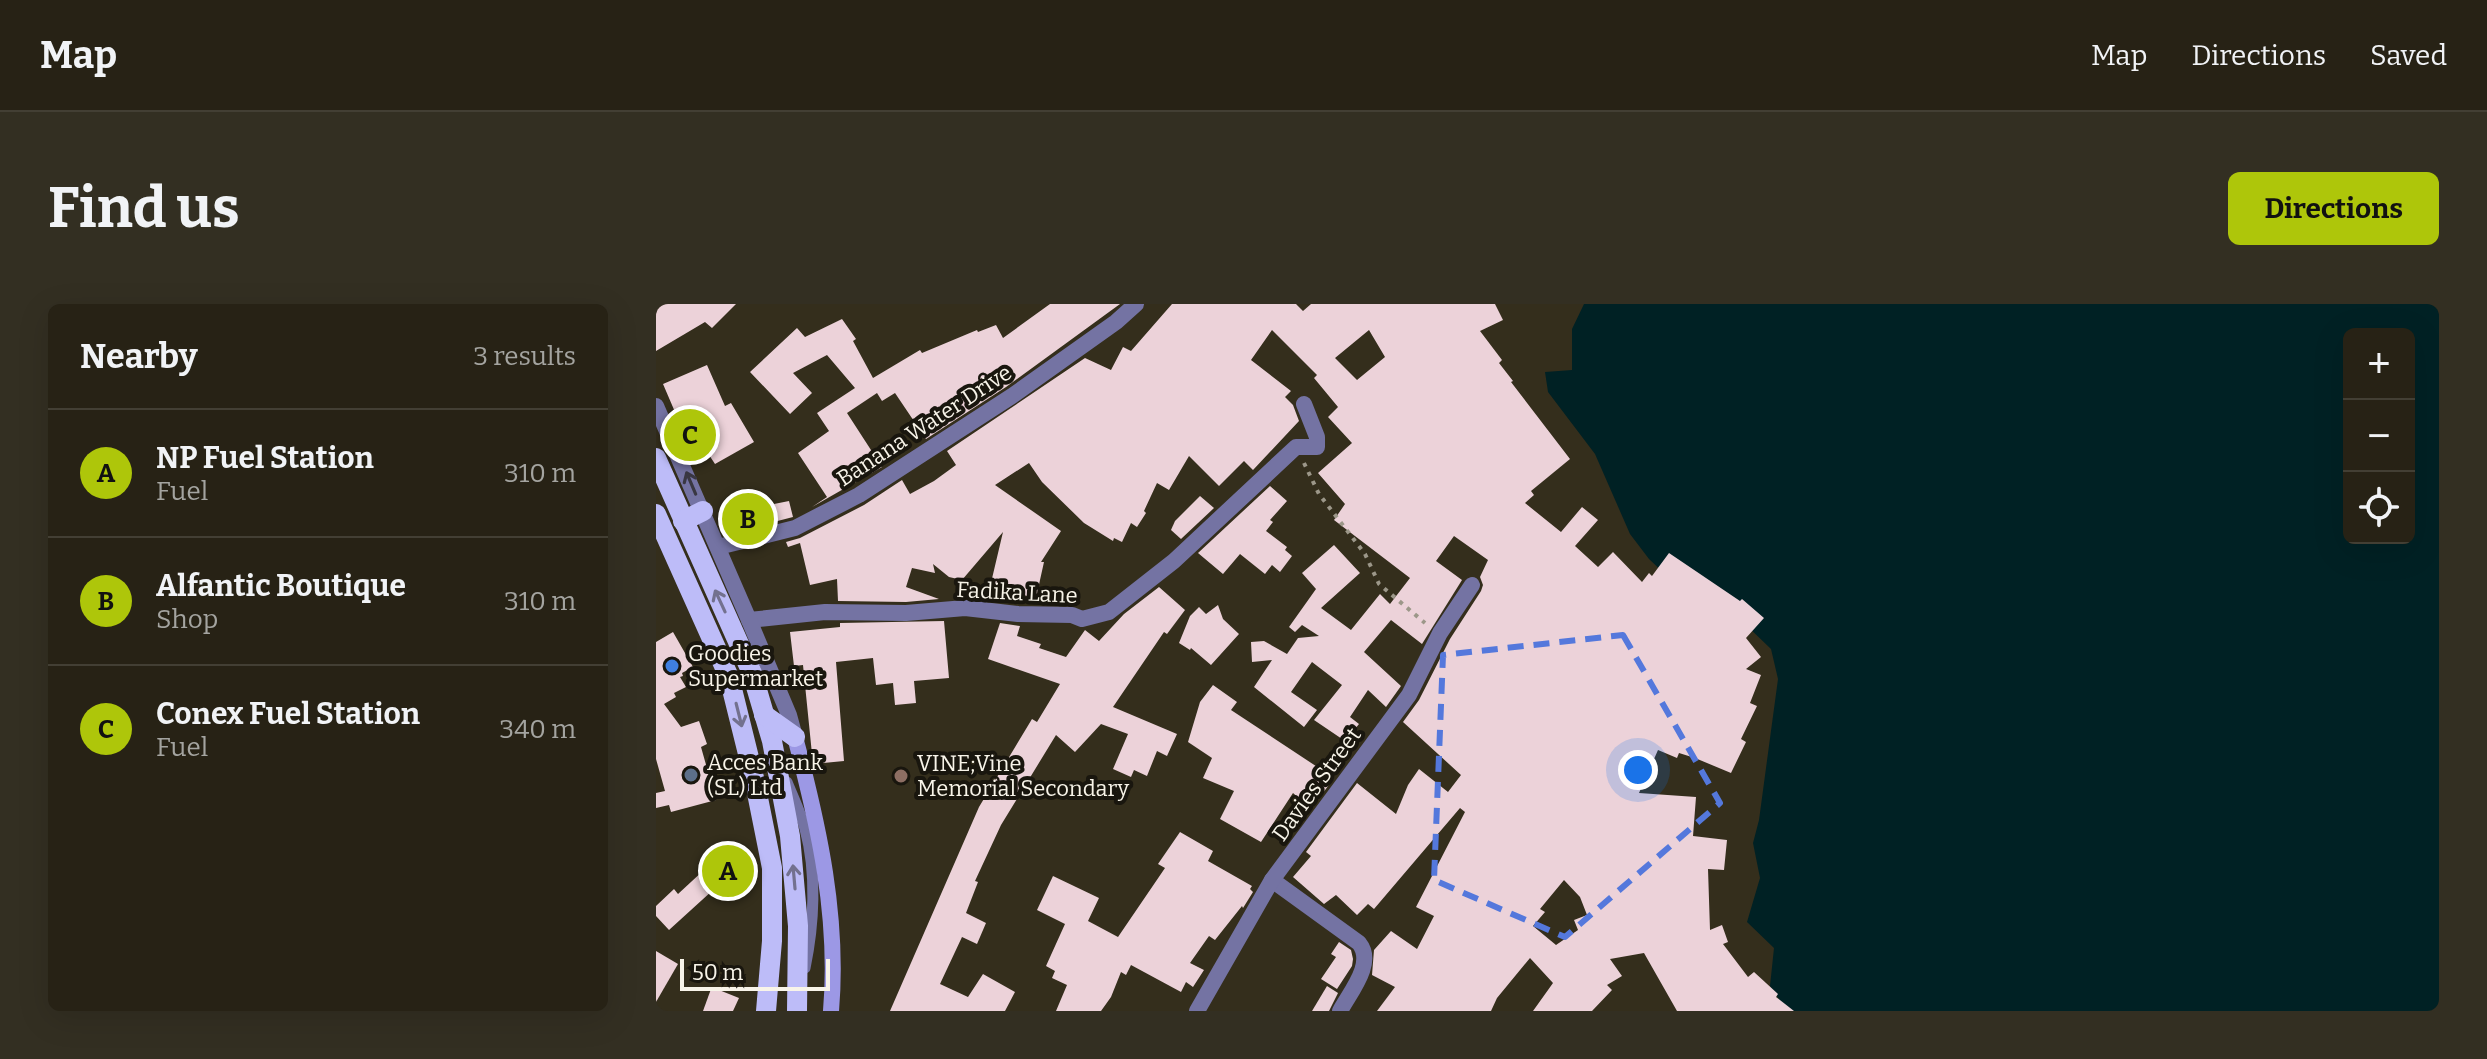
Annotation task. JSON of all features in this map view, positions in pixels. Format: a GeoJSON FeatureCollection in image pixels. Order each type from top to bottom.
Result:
{"type":"FeatureCollection","features":[{"type":"Feature","properties":{"kind":"main road"},"geometry":{"type":"LineString","coordinates":[[656,458],[752,673],[772,741],[790,836],[798,926],[798,1006]]}},
{"type":"Feature","properties":{"kind":"main road"},"geometry":{"type":"LineString","coordinates":[[683,521],[703,511]]}},
{"type":"Feature","properties":{"kind":"main road"},"geometry":{"type":"LineString","coordinates":[[656,514],[729,677],[754,778],[772,868],[772,941],[766,1011]]}},
{"type":"Feature","properties":{"kind":"main road"},"geometry":{"type":"LineString","coordinates":[[764,715],[795,737],[815,816],[828,880],[833,983],[831,1011]]}},
{"type":"Feature","properties":{"kind":"street","name":"Banana Water Drive"},"geometry":{"type":"LineString","coordinates":[[718,547],[795,528],[859,495],[1012,396],[1116,322],[1136,304]]}},
{"type":"Feature","properties":{"kind":"street","name":"Fadika Lane"},"geometry":{"type":"LineString","coordinates":[[749,620],[825,612],[906,613],[965,608],[1018,614],[1072,615],[1082,619],[1109,612],[1174,561],[1296,447],[1317,447],[1319,443],[1304,404]]}},
{"type":"Feature","properties":{"kind":"street"},"geometry":{"type":"LineString","coordinates":[[656,406],[789,715],[795,737]]}},
{"type":"Feature","properties":{"kind":"street","name":"Davies Street"},"geometry":{"type":"LineString","coordinates":[[1197,1011],[1272,880],[1409,695],[1440,633],[1472,585]]}},
{"type":"Feature","properties":{"kind":"street"},"geometry":{"type":"LineString","coordinates":[[1272,880],[1359,943],[1367,957],[1340,1011]]}},
{"type":"Feature","properties":{"kind":"path"},"geometry":{"type":"LineString","coordinates":[[1296,447],[1319,494],[1365,554],[1379,584],[1406,609],[1440,633]]}},
{"type":"Feature","properties":{"kind":"highlighted area"},"geometry":{"type":"Polygon","coordinates":[[[1623,635],[1720,803],[1565,937],[1434,880],[1443,655],[1623,635]]]}},
{"type":"Feature","properties":{"kind":"water"},"geometry":{"type":"Polygon","coordinates":[[[1584,304],[2439,304],[2439,1011],[1787,1011],[1770,986],[1774,948],[1747,922],[1760,878],[1753,843],[1759,820],[1778,679],[1771,649],[1745,624],[1688,596],[1649,559],[1630,534],[1595,454],[1548,392],[1545,372],[1572,370],[1572,329],[1584,304]]]}},
{"type":"Feature","properties":{"kind":"building"},"geometry":{"type":"Polygon","coordinates":[[[663,304],[736,304],[712,328],[705,322],[656,351],[656,308],[663,304]]]}},
{"type":"Feature","properties":{"kind":"building"},"geometry":{"type":"Polygon","coordinates":[[[1050,304],[1120,304],[1006,387],[926,439],[895,393],[882,401],[877,393],[847,413],[882,467],[812,507],[827,497],[798,453],[829,431],[817,413],[855,388],[827,355],[793,373],[812,393],[790,414],[750,372],[797,328],[805,337],[842,319],[856,339],[853,341],[873,378],[920,350],[922,353],[977,330],[996,325],[1003,338],[1050,304]]]}},
{"type":"Feature","properties":{"kind":"building"},"geometry":{"type":"Polygon","coordinates":[[[1172,304],[1296,304],[1303,311],[1311,304],[1495,304],[1503,320],[1480,331],[1502,360],[1499,363],[1511,382],[1570,459],[1531,491],[1534,495],[1525,503],[1561,532],[1582,507],[1598,520],[1575,546],[1598,567],[1613,552],[1642,582],[1649,573],[1652,576],[1669,553],[1740,601],[1742,599],[1764,618],[1746,638],[1761,657],[1746,669],[1761,675],[1750,703],[1757,706],[1741,739],[1746,742],[1731,773],[1695,758],[1679,753],[1677,758],[1658,750],[1639,793],[1696,797],[1693,836],[1727,840],[1724,870],[1708,869],[1710,930],[1722,925],[1728,942],[1723,944],[1748,977],[1754,972],[1778,994],[1776,997],[1794,1011],[1677,1011],[1644,953],[1610,959],[1622,976],[1607,985],[1612,990],[1592,1011],[1533,1011],[1553,983],[1530,958],[1497,998],[1491,1011],[1377,1011],[1395,987],[1372,975],[1374,950],[1391,931],[1417,949],[1434,916],[1416,907],[1465,812],[1460,808],[1374,909],[1368,904],[1357,915],[1336,895],[1324,904],[1293,877],[1311,856],[1306,852],[1357,783],[1396,814],[1408,785],[1419,769],[1448,792],[1461,775],[1403,722],[1419,700],[1450,639],[1481,591],[1483,585],[1480,577],[1488,560],[1454,536],[1436,561],[1462,580],[1422,644],[1391,620],[1364,652],[1401,686],[1386,707],[1368,690],[1350,717],[1359,724],[1345,741],[1314,720],[1342,685],[1312,662],[1291,692],[1317,710],[1304,727],[1254,687],[1272,660],[1252,662],[1251,642],[1264,641],[1287,654],[1298,638],[1319,636],[1302,625],[1295,632],[1289,627],[1316,589],[1302,573],[1334,545],[1360,573],[1321,608],[1351,630],[1380,594],[1390,604],[1410,578],[1334,520],[1345,504],[1318,473],[1352,443],[1328,417],[1338,407],[1314,378],[1317,375],[1272,330],[1251,360],[1291,391],[1285,397],[1293,405],[1299,421],[1253,470],[1244,461],[1219,486],[1189,456],[1169,490],[1157,483],[1144,511],[1146,513],[1137,527],[1131,523],[1122,542],[1114,538],[1113,541],[1084,523],[1042,482],[1029,463],[995,485],[1061,531],[1041,562],[1044,562],[1036,598],[990,587],[1003,532],[962,580],[949,577],[933,564],[935,573],[912,568],[906,587],[939,599],[838,601],[837,579],[810,585],[800,543],[788,547],[786,542],[864,505],[902,480],[910,494],[934,481],[956,465],[947,451],[1085,358],[1111,370],[1123,347],[1131,351],[1172,304]],[[1369,330],[1335,358],[1357,380],[1385,357],[1369,330]],[[1564,880],[1540,909],[1545,912],[1533,926],[1556,945],[1578,930],[1574,920],[1587,915],[1580,897],[1564,880]]]}},
{"type":"Feature","properties":{"kind":"building"},"geometry":{"type":"Polygon","coordinates":[[[707,365],[725,406],[731,403],[754,442],[715,464],[680,411],[675,412],[663,384],[707,365]]]}},
{"type":"Feature","properties":{"kind":"building"},"geometry":{"type":"Polygon","coordinates":[[[1270,486],[1287,501],[1270,520],[1273,522],[1266,531],[1287,547],[1285,550],[1292,556],[1280,572],[1272,565],[1265,574],[1240,554],[1223,574],[1198,553],[1270,486]]]}},
{"type":"Feature","properties":{"kind":"building"},"geometry":{"type":"Polygon","coordinates":[[[1200,496],[1214,508],[1181,539],[1171,530],[1175,521],[1200,496]]]}},
{"type":"Feature","properties":{"kind":"building"},"geometry":{"type":"Polygon","coordinates":[[[789,501],[793,517],[734,532],[732,514],[775,509],[774,504],[789,501]]]}},
{"type":"Feature","properties":{"kind":"building"},"geometry":{"type":"Polygon","coordinates":[[[1159,587],[1185,610],[1167,634],[1164,632],[1113,707],[1177,734],[1167,756],[1157,751],[1147,776],[1134,770],[1131,777],[1113,769],[1128,734],[1101,724],[1075,752],[1056,735],[1001,825],[975,881],[978,882],[966,913],[986,923],[977,944],[962,937],[940,984],[968,997],[983,974],[1015,992],[1005,1011],[890,1011],[979,807],[1032,719],[1037,722],[1060,684],[988,659],[1000,623],[1020,626],[1017,636],[1066,657],[1085,630],[1099,641],[1124,614],[1159,587]]]}},
{"type":"Feature","properties":{"kind":"building"},"geometry":{"type":"Polygon","coordinates":[[[1218,605],[1223,619],[1239,634],[1211,665],[1191,648],[1179,643],[1190,616],[1199,607],[1206,614],[1218,605]]]}},
{"type":"Feature","properties":{"kind":"building"},"geometry":{"type":"Polygon","coordinates":[[[944,621],[949,678],[914,681],[916,703],[895,705],[893,683],[876,685],[873,658],[836,662],[844,761],[813,764],[803,665],[794,666],[790,632],[840,627],[840,623],[944,621]]]}},
{"type":"Feature","properties":{"kind":"building"},"geometry":{"type":"Polygon","coordinates":[[[673,632],[693,667],[680,677],[686,687],[674,693],[676,697],[664,704],[681,727],[699,721],[707,744],[701,747],[716,800],[671,812],[669,805],[656,808],[656,793],[665,791],[656,759],[656,642],[673,632]]]}},
{"type":"Feature","properties":{"kind":"building"},"geometry":{"type":"Polygon","coordinates":[[[1213,685],[1237,702],[1231,710],[1334,778],[1311,809],[1293,793],[1261,842],[1220,819],[1234,791],[1203,778],[1212,758],[1188,742],[1200,702],[1213,685]]]}},
{"type":"Feature","properties":{"kind":"building"},"geometry":{"type":"Polygon","coordinates":[[[1180,832],[1213,851],[1208,861],[1252,886],[1250,889],[1253,892],[1215,940],[1209,936],[1190,963],[1204,970],[1193,987],[1186,982],[1181,992],[1131,965],[1126,975],[1121,972],[1111,997],[1101,1011],[1056,1011],[1067,985],[1052,978],[1055,971],[1046,966],[1065,924],[1037,910],[1053,876],[1099,898],[1088,921],[1118,937],[1165,868],[1158,864],[1180,832]]]}},
{"type":"Feature","properties":{"kind":"building"},"geometry":{"type":"Polygon","coordinates":[[[731,845],[746,860],[669,930],[656,916],[656,906],[674,889],[678,894],[731,845]]]}},
{"type":"Feature","properties":{"kind":"building"},"geometry":{"type":"Polygon","coordinates":[[[1339,942],[1351,950],[1353,959],[1352,966],[1337,989],[1321,979],[1336,957],[1331,954],[1339,942]]]}},
{"type":"Feature","properties":{"kind":"building"},"geometry":{"type":"Polygon","coordinates":[[[656,951],[678,964],[656,1002],[656,951]]]}},
{"type":"Feature","properties":{"kind":"building"},"geometry":{"type":"Polygon","coordinates":[[[1327,986],[1338,993],[1329,1011],[1312,1011],[1327,986]]]}},
{"type":"Feature","properties":{"kind":"building"},"geometry":{"type":"Polygon","coordinates":[[[714,988],[739,998],[733,1011],[703,1011],[714,988]]]}},
{"type":"Feature","properties":{"kind":"place","name":"Conex Fuel Station"},"geometry":{"type":"Point","coordinates":[690,435]}},
{"type":"Feature","properties":{"kind":"place","name":"Alfantic Boutique"},"geometry":{"type":"Point","coordinates":[748,519]}},
{"type":"Feature","properties":{"kind":"place","name":"Goodies Supermarket"},"geometry":{"type":"Point","coordinates":[672,666]}},
{"type":"Feature","properties":{"kind":"place","name":"Acces Bank (SL) Ltd"},"geometry":{"type":"Point","coordinates":[691,775]}},
{"type":"Feature","properties":{"kind":"place","name":"VINE;Vine Memorial Secondary"},"geometry":{"type":"Point","coordinates":[901,776]}},
{"type":"Feature","properties":{"kind":"place","name":"NP Fuel Station"},"geometry":{"type":"Point","coordinates":[728,871]}}]}
